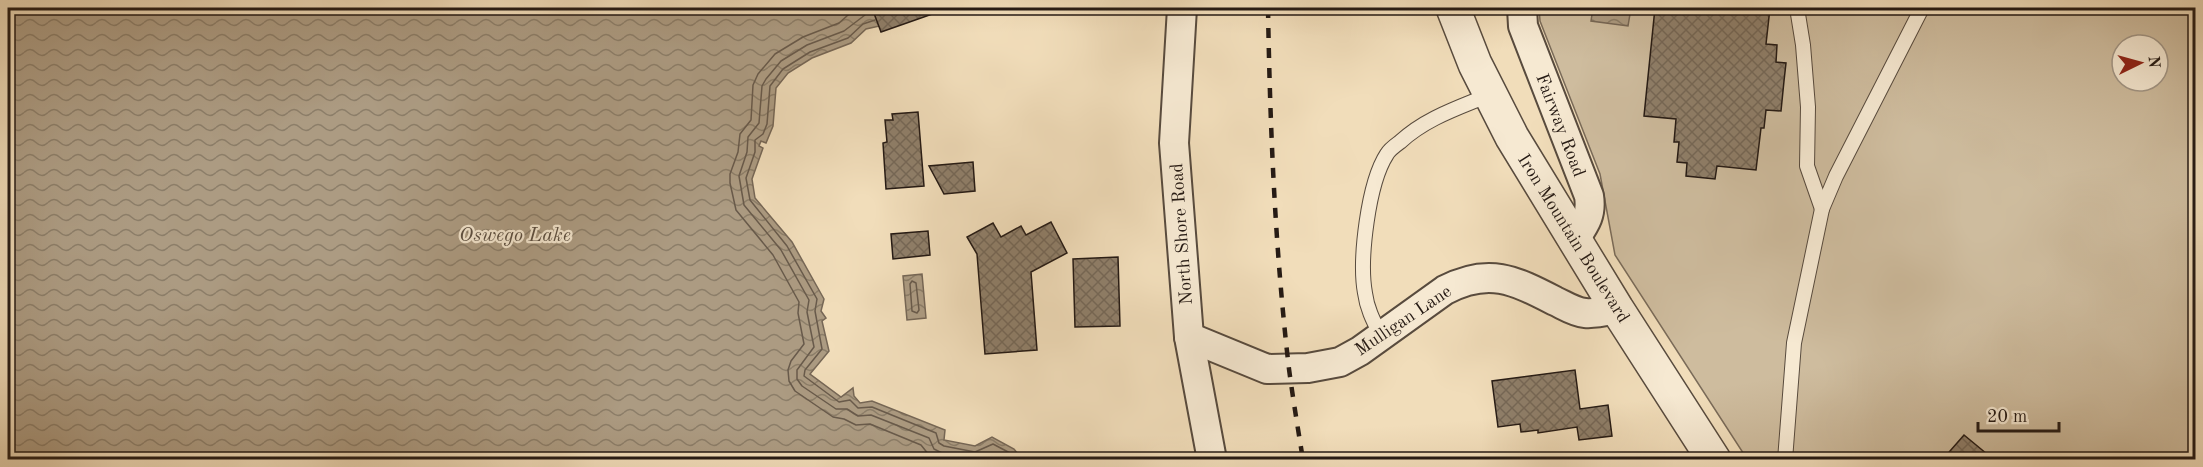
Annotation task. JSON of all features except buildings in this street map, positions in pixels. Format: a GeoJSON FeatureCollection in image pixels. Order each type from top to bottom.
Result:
{"type":"FeatureCollection","features":[{"type":"Feature","properties":{"kind":"street","name":"North Shore Road"},"geometry":{"type":"LineString","coordinates":[[1182,8],[1174,143],[1189,337],[1212,459]]}},
{"type":"Feature","properties":{"kind":"street","name":"Iron Mountain Boulevard"},"geometry":{"type":"LineString","coordinates":[[1452,8],[1490,95],[1512,137],[1617,309],[1714,459]]}},
{"type":"Feature","properties":{"kind":"street","name":"Fairway Road"},"geometry":{"type":"LineString","coordinates":[[1522,8],[1524,26],[1589,196],[1591,210],[1588,221],[1575,239]]}},
{"type":"Feature","properties":{"kind":"street","name":"Mulligan Lane"},"geometry":{"type":"LineString","coordinates":[[1189,337],[1267,369],[1308,369],[1340,362],[1381,336],[1444,290],[1460,282],[1474,279],[1503,279],[1518,282],[1574,311],[1585,313],[1617,309]]}},
{"type":"Feature","properties":{"kind":"lane"},"geometry":{"type":"LineString","coordinates":[[1797,8],[1803,45],[1808,107],[1807,166],[1822,208]]}},
{"type":"Feature","properties":{"kind":"lane"},"geometry":{"type":"LineString","coordinates":[[1785,459],[1794,343],[1822,208],[1840,166],[1922,8]]}},
{"type":"Feature","properties":{"kind":"lane"},"geometry":{"type":"LineString","coordinates":[[1381,336],[1370,314],[1364,291],[1364,264],[1371,193],[1387,153],[1412,131],[1437,116],[1490,95]]}},
{"type":"Feature","properties":{"kind":"shaded area"},"geometry":{"type":"Polygon","coordinates":[[[1539,8],[2195,8],[2195,459],[1747,459],[1615,255],[1600,174],[1540,21],[1539,8]]]}},
{"type":"Feature","properties":{"kind":"water","name":"Oswego Lake"},"geometry":{"type":"Polygon","coordinates":[[[8,8],[878,8],[884,25],[866,29],[851,43],[812,58],[788,73],[776,88],[773,126],[766,143],[761,141],[759,146],[763,148],[752,179],[755,198],[792,242],[824,299],[821,311],[826,318],[822,321],[829,351],[810,374],[841,397],[853,388],[854,396],[860,403],[872,401],[945,430],[944,440],[975,446],[992,437],[1014,449],[1022,459],[8,459],[8,8]]]}},
{"type":"Feature","properties":{"kind":"water"},"geometry":{"type":"Polygon","coordinates":[[[1593,8],[1631,8],[1628,26],[1591,21],[1593,8]]]}},
{"type":"Feature","properties":{"kind":"water"},"geometry":{"type":"Polygon","coordinates":[[[922,274],[926,318],[907,320],[903,276],[922,274]]]}},
{"type":"Feature","properties":{"kind":"railway"},"geometry":{"type":"LineString","coordinates":[[1268,8],[1272,143],[1280,279],[1289,369],[1303,460]]}}]}
